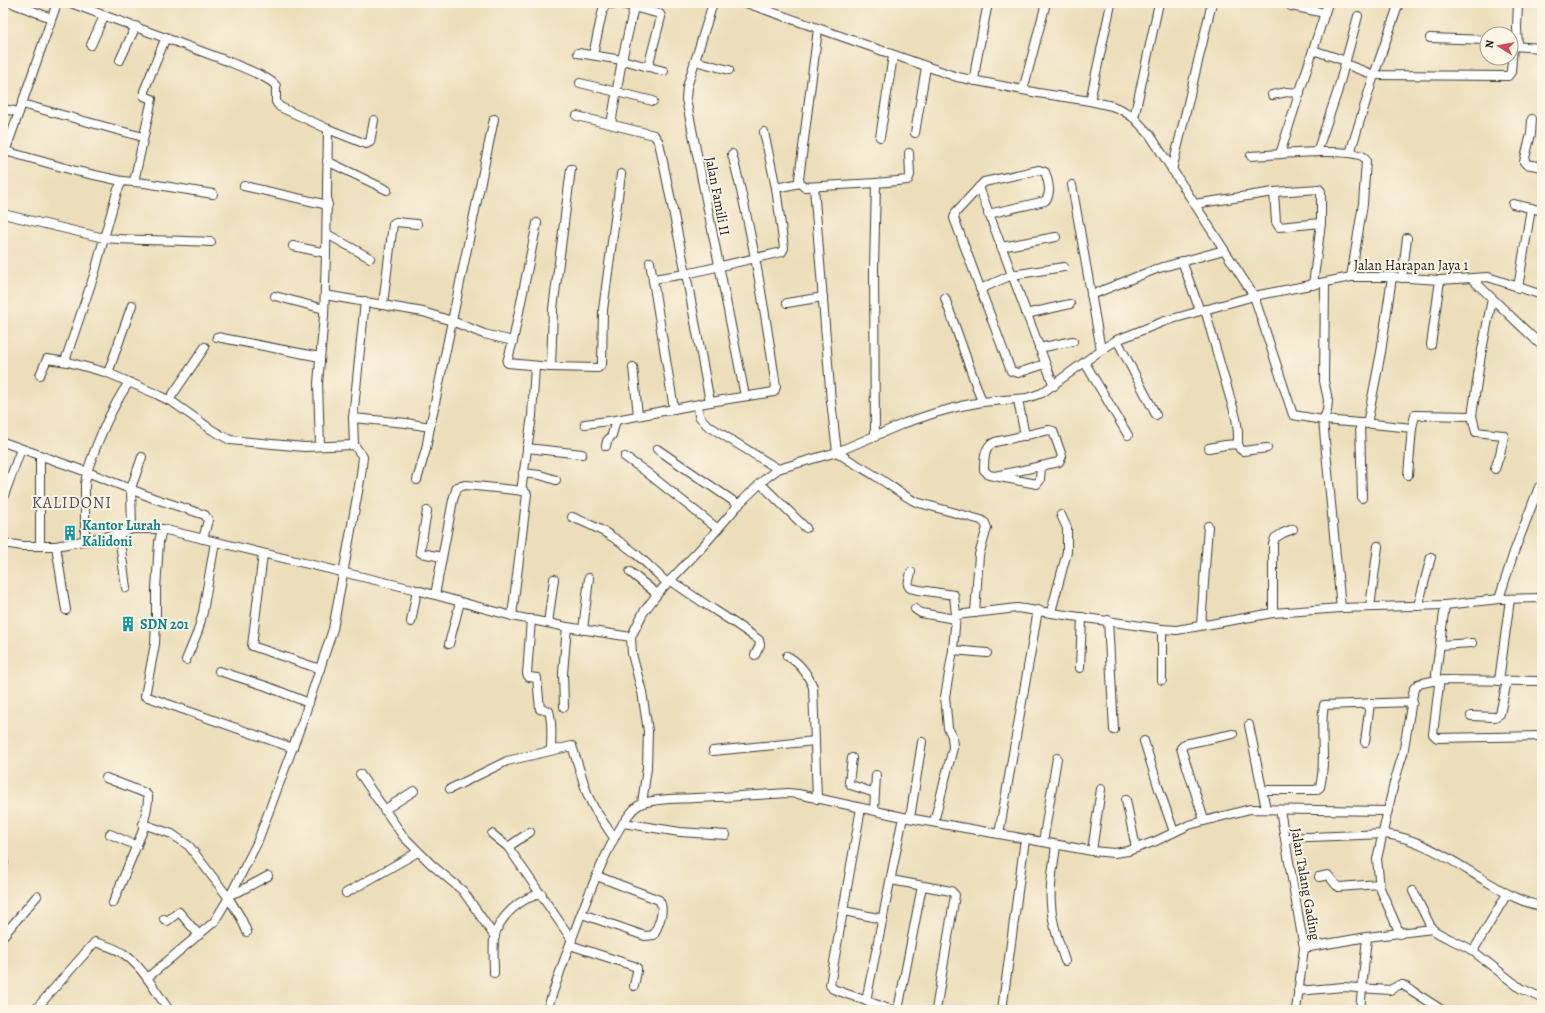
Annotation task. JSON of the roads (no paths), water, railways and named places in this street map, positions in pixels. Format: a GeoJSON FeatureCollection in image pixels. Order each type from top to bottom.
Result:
{"type":"FeatureCollection","features":[{"type":"Feature","properties":{"kind":"street"},"geometry":{"type":"LineString","coordinates":[[12,3],[51,18]]}},
{"type":"Feature","properties":{"kind":"street"},"geometry":{"type":"LineString","coordinates":[[57,3],[8,154],[122,181],[213,194]]}},
{"type":"Feature","properties":{"kind":"street"},"geometry":{"type":"LineString","coordinates":[[71,3],[166,37],[270,80],[276,86],[276,102],[280,107],[366,144],[370,142],[374,120]]}},
{"type":"Feature","properties":{"kind":"street"},"geometry":{"type":"LineString","coordinates":[[593,55],[603,9],[607,4],[621,3],[634,8],[660,14],[661,17],[648,67]]}},
{"type":"Feature","properties":{"kind":"street","name":"Jalan Famili II"},"geometry":{"type":"LineString","coordinates":[[713,3],[686,87],[686,99],[701,170],[718,267],[745,396]]}},
{"type":"Feature","properties":{"kind":"street"},"geometry":{"type":"LineString","coordinates":[[746,3],[893,56],[957,77],[1023,90],[1090,100],[1122,110],[1134,118],[1150,135],[1254,296],[1293,415],[1322,420],[1412,428]]}},
{"type":"Feature","properties":{"kind":"street"},"geometry":{"type":"LineString","coordinates":[[974,81],[988,3]]}},
{"type":"Feature","properties":{"kind":"street"},"geometry":{"type":"LineString","coordinates":[[1023,90],[1046,3]]}},
{"type":"Feature","properties":{"kind":"street"},"geometry":{"type":"LineString","coordinates":[[1134,118],[1159,3]]}},
{"type":"Feature","properties":{"kind":"street"},"geometry":{"type":"LineString","coordinates":[[1172,170],[1212,3]]}},
{"type":"Feature","properties":{"kind":"street"},"geometry":{"type":"LineString","coordinates":[[1280,154],[1328,3]]}},
{"type":"Feature","properties":{"kind":"street"},"geometry":{"type":"LineString","coordinates":[[1350,153],[1374,75],[1399,3]]}},
{"type":"Feature","properties":{"kind":"street"},"geometry":{"type":"LineString","coordinates":[[1517,26],[1518,3]]}},
{"type":"Feature","properties":{"kind":"street"},"geometry":{"type":"LineString","coordinates":[[1090,100],[1111,4]]}},
{"type":"Feature","properties":{"kind":"street"},"geometry":{"type":"LineString","coordinates":[[1291,6],[1325,13]]}},
{"type":"Feature","properties":{"kind":"street"},"geometry":{"type":"LineString","coordinates":[[611,124],[622,60],[634,8]]}},
{"type":"Feature","properties":{"kind":"street"},"geometry":{"type":"LineString","coordinates":[[91,45],[104,16]]}},
{"type":"Feature","properties":{"kind":"street"},"geometry":{"type":"LineString","coordinates":[[1317,152],[1337,93],[1358,16]]}},
{"type":"Feature","properties":{"kind":"street"},"geometry":{"type":"LineString","coordinates":[[120,60],[136,26]]}},
{"type":"Feature","properties":{"kind":"street"},"geometry":{"type":"LineString","coordinates":[[818,29],[799,172],[800,183],[804,187],[814,187],[908,180],[910,175],[909,153]]}},
{"type":"Feature","properties":{"kind":"street"},"geometry":{"type":"LineString","coordinates":[[134,182],[152,99],[144,96],[144,91],[166,37]]}},
{"type":"Feature","properties":{"kind":"street"},"geometry":{"type":"LineString","coordinates":[[1430,38],[1479,40]]}},
{"type":"Feature","properties":{"kind":"street"},"geometry":{"type":"LineString","coordinates":[[1519,46],[1542,48]]}},
{"type":"Feature","properties":{"kind":"street"},"geometry":{"type":"LineString","coordinates":[[1313,50],[1374,75],[1508,76],[1511,72],[1512,66]]}},
{"type":"Feature","properties":{"kind":"street"},"geometry":{"type":"LineString","coordinates":[[578,53],[622,60],[664,71]]}},
{"type":"Feature","properties":{"kind":"street"},"geometry":{"type":"LineString","coordinates":[[880,137],[893,56]]}},
{"type":"Feature","properties":{"kind":"street"},"geometry":{"type":"LineString","coordinates":[[695,61],[729,70]]}},
{"type":"Feature","properties":{"kind":"street"},"geometry":{"type":"LineString","coordinates":[[915,133],[926,67]]}},
{"type":"Feature","properties":{"kind":"street"},"geometry":{"type":"LineString","coordinates":[[580,83],[653,101]]}},
{"type":"Feature","properties":{"kind":"street"},"geometry":{"type":"LineString","coordinates":[[1272,95],[1287,92],[1300,93]]}},
{"type":"Feature","properties":{"kind":"street"},"geometry":{"type":"LineString","coordinates":[[3,109],[33,107],[143,137]]}},
{"type":"Feature","properties":{"kind":"street"},"geometry":{"type":"LineString","coordinates":[[577,116],[654,135],[659,142],[710,402]]}},
{"type":"Feature","properties":{"kind":"street"},"geometry":{"type":"LineString","coordinates":[[417,480],[426,449],[494,119]]}},
{"type":"Feature","properties":{"kind":"street"},"geometry":{"type":"LineString","coordinates":[[1532,119],[1531,134],[1524,162],[1526,164],[1542,167]]}},
{"type":"Feature","properties":{"kind":"street"},"geometry":{"type":"LineString","coordinates":[[320,446],[318,383],[325,295],[328,205],[328,128]]}},
{"type":"Feature","properties":{"kind":"street"},"geometry":{"type":"LineString","coordinates":[[653,279],[718,267],[754,257],[782,252],[784,250],[776,188],[764,132]]}},
{"type":"Feature","properties":{"kind":"street"},"geometry":{"type":"LineString","coordinates":[[1251,156],[1317,152],[1350,153],[1364,157],[1366,162],[1363,204],[1351,277]]}},
{"type":"Feature","properties":{"kind":"street"},"geometry":{"type":"LineString","coordinates":[[584,424],[616,420],[710,402],[774,392],[776,388],[767,324],[740,183],[732,154]]}},
{"type":"Feature","properties":{"kind":"street"},"geometry":{"type":"LineString","coordinates":[[328,161],[387,190]]}},
{"type":"Feature","properties":{"kind":"street"},"geometry":{"type":"LineString","coordinates":[[551,366],[553,309],[571,169]]}},
{"type":"Feature","properties":{"kind":"street"},"geometry":{"type":"LineString","coordinates":[[988,214],[1046,201],[1049,198],[1049,193],[1045,172],[1039,170],[984,182],[956,212],[954,218],[1011,371],[1018,373],[1045,364]]}},
{"type":"Feature","properties":{"kind":"street"},"geometry":{"type":"LineString","coordinates":[[537,223],[513,341],[507,362],[508,364],[535,366],[598,368],[602,364],[603,310],[621,174]]}},
{"type":"Feature","properties":{"kind":"street"},"geometry":{"type":"LineString","coordinates":[[68,362],[66,358],[95,272],[117,192],[122,181]]}},
{"type":"Feature","properties":{"kind":"street"},"geometry":{"type":"LineString","coordinates":[[776,188],[800,183]]}},
{"type":"Feature","properties":{"kind":"street"},"geometry":{"type":"LineString","coordinates":[[875,437],[874,268],[876,183]]}},
{"type":"Feature","properties":{"kind":"street"},"geometry":{"type":"LineString","coordinates":[[1072,185],[1101,350]]}},
{"type":"Feature","properties":{"kind":"street"},"geometry":{"type":"LineString","coordinates":[[244,186],[328,205]]}},
{"type":"Feature","properties":{"kind":"street"},"geometry":{"type":"LineString","coordinates":[[814,187],[831,401],[837,452],[912,500],[981,520],[985,523],[987,528],[979,555],[976,613]]}},
{"type":"Feature","properties":{"kind":"street"},"geometry":{"type":"LineString","coordinates":[[978,187],[1054,386]]}},
{"type":"Feature","properties":{"kind":"street"},"geometry":{"type":"LineString","coordinates":[[1194,204],[1274,192],[1319,189],[1321,191],[1322,223],[1313,284]]}},
{"type":"Feature","properties":{"kind":"street"},"geometry":{"type":"LineString","coordinates":[[1274,192],[1276,222],[1279,227],[1322,223]]}},
{"type":"Feature","properties":{"kind":"street"},"geometry":{"type":"LineString","coordinates":[[1513,204],[1542,211]]}},
{"type":"Feature","properties":{"kind":"street"},"geometry":{"type":"LineString","coordinates":[[1518,288],[1531,208]]}},
{"type":"Feature","properties":{"kind":"street"},"geometry":{"type":"LineString","coordinates":[[3,214],[104,238],[211,242]]}},
{"type":"Feature","properties":{"kind":"street"},"geometry":{"type":"LineString","coordinates":[[383,304],[393,224],[396,222],[417,224]]}},
{"type":"Feature","properties":{"kind":"street"},"geometry":{"type":"LineString","coordinates":[[327,234],[370,258]]}},
{"type":"Feature","properties":{"kind":"street"},"geometry":{"type":"LineString","coordinates":[[1001,247],[1056,237]]}},
{"type":"Feature","properties":{"kind":"street"},"geometry":{"type":"LineString","coordinates":[[1402,278],[1407,238]]}},
{"type":"Feature","properties":{"kind":"street"},"geometry":{"type":"LineString","coordinates":[[293,246],[326,253]]}},
{"type":"Feature","properties":{"kind":"street"},"geometry":{"type":"LineString","coordinates":[[1091,295],[1182,261],[1224,250]]}},
{"type":"Feature","properties":{"kind":"street"},"geometry":{"type":"LineString","coordinates":[[1182,261],[1202,310],[1228,393],[1235,409],[1239,428],[1238,444],[1240,449],[1243,451],[1267,448]]}},
{"type":"Feature","properties":{"kind":"street"},"geometry":{"type":"LineString","coordinates":[[650,262],[674,409]]}},
{"type":"Feature","properties":{"kind":"street"},"geometry":{"type":"LineString","coordinates":[[980,289],[1012,275],[1064,267]]}},
{"type":"Feature","properties":{"kind":"street","name":"Jalan Harapan Jaya 1"},"geometry":{"type":"LineString","coordinates":[[778,469],[837,452],[905,423],[935,413],[982,402],[1018,400],[1042,393],[1054,386],[1101,350],[1117,340],[1147,328],[1202,310],[1254,296],[1351,277],[1392,277],[1440,280],[1488,277],[1542,295]]}},
{"type":"Feature","properties":{"kind":"street"},"geometry":{"type":"LineString","coordinates":[[1362,498],[1364,423],[1381,352],[1392,277]]}},
{"type":"Feature","properties":{"kind":"street"},"geometry":{"type":"LineString","coordinates":[[1472,279],[1542,346]]}},
{"type":"Feature","properties":{"kind":"street"},"geometry":{"type":"LineString","coordinates":[[1431,345],[1440,280]]}},
{"type":"Feature","properties":{"kind":"street"},"geometry":{"type":"LineString","coordinates":[[1325,283],[1324,381],[1328,400],[1327,411],[1322,420],[1341,608]]}},
{"type":"Feature","properties":{"kind":"street"},"geometry":{"type":"LineString","coordinates":[[325,295],[423,312],[452,321],[484,334],[513,341]]}},
{"type":"Feature","properties":{"kind":"street"},"geometry":{"type":"LineString","coordinates":[[274,296],[324,309]]}},
{"type":"Feature","properties":{"kind":"street"},"geometry":{"type":"LineString","coordinates":[[787,303],[823,298]]}},
{"type":"Feature","properties":{"kind":"street"},"geometry":{"type":"LineString","coordinates":[[945,298],[982,402]]}},
{"type":"Feature","properties":{"kind":"street"},"geometry":{"type":"LineString","coordinates":[[1492,299],[1481,355],[1472,416],[1476,432],[1504,436],[1495,469]]}},
{"type":"Feature","properties":{"kind":"street"},"geometry":{"type":"LineString","coordinates":[[147,978],[214,922],[229,895],[256,843],[293,748],[333,629],[363,465],[363,457],[354,445],[353,418],[364,301]]}},
{"type":"Feature","properties":{"kind":"street"},"geometry":{"type":"LineString","coordinates":[[1026,314],[1070,304]]}},
{"type":"Feature","properties":{"kind":"street"},"geometry":{"type":"LineString","coordinates":[[108,372],[132,305]]}},
{"type":"Feature","properties":{"kind":"street"},"geometry":{"type":"LineString","coordinates":[[217,337],[320,357]]}},
{"type":"Feature","properties":{"kind":"street"},"geometry":{"type":"LineString","coordinates":[[1117,340],[1156,415]]}},
{"type":"Feature","properties":{"kind":"street"},"geometry":{"type":"LineString","coordinates":[[1039,348],[1073,341]]}},
{"type":"Feature","properties":{"kind":"street"},"geometry":{"type":"LineString","coordinates":[[169,400],[205,347]]}},
{"type":"Feature","properties":{"kind":"street"},"geometry":{"type":"LineString","coordinates":[[40,375],[47,359],[68,362],[108,372],[169,400],[212,430],[230,440],[287,447],[354,445]]}},
{"type":"Feature","properties":{"kind":"street"},"geometry":{"type":"LineString","coordinates":[[1085,363],[1128,435]]}},
{"type":"Feature","properties":{"kind":"street"},"geometry":{"type":"LineString","coordinates":[[521,491],[526,448],[532,416],[535,366]]}},
{"type":"Feature","properties":{"kind":"street"},"geometry":{"type":"LineString","coordinates":[[633,367],[638,415]]}},
{"type":"Feature","properties":{"kind":"street"},"geometry":{"type":"LineString","coordinates":[[85,541],[85,484],[87,472],[98,438],[108,416],[128,382]]}},
{"type":"Feature","properties":{"kind":"street"},"geometry":{"type":"LineString","coordinates":[[1018,400],[1025,436]]}},
{"type":"Feature","properties":{"kind":"street"},"geometry":{"type":"LineString","coordinates":[[642,803],[647,768],[648,731],[642,692],[632,654],[632,637],[642,613],[657,594],[760,483],[778,469],[707,425],[699,416],[698,405]]}},
{"type":"Feature","properties":{"kind":"street"},"geometry":{"type":"LineString","coordinates":[[1408,475],[1414,415],[1472,416]]}},
{"type":"Feature","properties":{"kind":"street"},"geometry":{"type":"LineString","coordinates":[[353,418],[430,427]]}},
{"type":"Feature","properties":{"kind":"street"},"geometry":{"type":"LineString","coordinates":[[606,446],[607,441],[612,435],[616,420]]}},
{"type":"Feature","properties":{"kind":"street"},"geometry":{"type":"LineString","coordinates":[[995,476],[1059,462],[1062,459],[1062,456],[1053,431],[1049,430],[990,444],[987,448],[984,470],[989,475],[1037,484],[1040,480],[1041,466]]}},
{"type":"Feature","properties":{"kind":"street"},"geometry":{"type":"LineString","coordinates":[[3,442],[130,488],[153,498],[205,515],[208,520],[203,539]]}},
{"type":"Feature","properties":{"kind":"street"},"geometry":{"type":"LineString","coordinates":[[1209,448],[1238,444]]}},
{"type":"Feature","properties":{"kind":"street"},"geometry":{"type":"LineString","coordinates":[[526,448],[582,454]]}},
{"type":"Feature","properties":{"kind":"street"},"geometry":{"type":"LineString","coordinates":[[3,498],[21,449]]}},
{"type":"Feature","properties":{"kind":"street"},"geometry":{"type":"LineString","coordinates":[[657,450],[739,505]]}},
{"type":"Feature","properties":{"kind":"street"},"geometry":{"type":"LineString","coordinates":[[40,456],[40,546]]}},
{"type":"Feature","properties":{"kind":"street"},"geometry":{"type":"LineString","coordinates":[[132,529],[130,488],[142,457]]}},
{"type":"Feature","properties":{"kind":"street"},"geometry":{"type":"LineString","coordinates":[[625,458],[645,471],[718,529]]}},
{"type":"Feature","properties":{"kind":"street"},"geometry":{"type":"LineString","coordinates":[[523,473],[540,475],[556,480]]}},
{"type":"Feature","properties":{"kind":"street"},"geometry":{"type":"LineString","coordinates":[[760,483],[806,528]]}},
{"type":"Feature","properties":{"kind":"street"},"geometry":{"type":"LineString","coordinates":[[435,595],[455,490],[457,487],[466,485],[526,492],[527,494],[512,616]]}},
{"type":"Feature","properties":{"kind":"street"},"geometry":{"type":"LineString","coordinates":[[1499,600],[1514,552],[1539,487]]}},
{"type":"Feature","properties":{"kind":"street"},"geometry":{"type":"LineString","coordinates":[[426,511],[420,552],[442,557]]}},
{"type":"Feature","properties":{"kind":"street"},"geometry":{"type":"LineString","coordinates":[[1051,612],[1067,552],[1067,528],[1061,515]]}},
{"type":"Feature","properties":{"kind":"street"},"geometry":{"type":"LineString","coordinates":[[572,517],[596,527],[615,538],[632,550],[669,581],[728,618],[759,640],[760,645],[755,654]]}},
{"type":"Feature","properties":{"kind":"street"},"geometry":{"type":"LineString","coordinates":[[1201,625],[1208,526]]}},
{"type":"Feature","properties":{"kind":"street"},"geometry":{"type":"LineString","coordinates":[[3,543],[23,546],[56,546],[119,534],[132,529],[162,529],[417,590],[512,616],[583,630],[632,637]]}},
{"type":"Feature","properties":{"kind":"street"},"geometry":{"type":"LineString","coordinates":[[162,529],[159,542],[156,589],[155,644],[145,696],[293,748]]}},
{"type":"Feature","properties":{"kind":"street"},"geometry":{"type":"LineString","coordinates":[[1273,613],[1274,538],[1283,532],[1293,529]]}},
{"type":"Feature","properties":{"kind":"street"},"geometry":{"type":"LineString","coordinates":[[119,534],[126,588]]}},
{"type":"Feature","properties":{"kind":"street"},"geometry":{"type":"LineString","coordinates":[[186,660],[198,631],[203,612],[215,542]]}},
{"type":"Feature","properties":{"kind":"street"},"geometry":{"type":"LineString","coordinates":[[56,546],[66,610]]}},
{"type":"Feature","properties":{"kind":"street"},"geometry":{"type":"LineString","coordinates":[[1370,607],[1378,546]]}},
{"type":"Feature","properties":{"kind":"street"},"geometry":{"type":"LineString","coordinates":[[263,554],[252,646],[320,669]]}},
{"type":"Feature","properties":{"kind":"street"},"geometry":{"type":"LineString","coordinates":[[1418,606],[1431,557]]}},
{"type":"Feature","properties":{"kind":"street"},"geometry":{"type":"LineString","coordinates":[[630,572],[657,594]]}},
{"type":"Feature","properties":{"kind":"street"},"geometry":{"type":"LineString","coordinates":[[911,572],[908,585],[910,588],[954,595],[955,617],[945,697],[948,728],[953,740],[953,752],[934,822]]}},
{"type":"Feature","properties":{"kind":"street"},"geometry":{"type":"LineString","coordinates":[[583,630],[589,578]]}},
{"type":"Feature","properties":{"kind":"street"},"geometry":{"type":"LineString","coordinates":[[548,623],[554,579]]}},
{"type":"Feature","properties":{"kind":"street"},"geometry":{"type":"LineString","coordinates":[[411,622],[417,590]]}},
{"type":"Feature","properties":{"kind":"street"},"geometry":{"type":"LineString","coordinates":[[915,609],[921,613],[955,617],[1008,608],[1038,610],[1162,629],[1178,630],[1273,613],[1341,608],[1445,605],[1510,599],[1542,598]]}},
{"type":"Feature","properties":{"kind":"street"},"geometry":{"type":"LineString","coordinates":[[1471,716],[1495,717],[1500,714],[1510,599]]}},
{"type":"Feature","properties":{"kind":"street"},"geometry":{"type":"LineString","coordinates":[[449,644],[460,602]]}},
{"type":"Feature","properties":{"kind":"street"},"geometry":{"type":"LineString","coordinates":[[1445,605],[1436,674],[1439,685],[1433,734],[1435,737],[1540,736]]}},
{"type":"Feature","properties":{"kind":"street"},"geometry":{"type":"LineString","coordinates":[[999,834],[1038,610]]}},
{"type":"Feature","properties":{"kind":"street"},"geometry":{"type":"LineString","coordinates":[[1080,668],[1082,617]]}},
{"type":"Feature","properties":{"kind":"street"},"geometry":{"type":"LineString","coordinates":[[530,619],[527,674],[529,677],[537,678],[540,709],[549,711],[550,713],[551,750]]}},
{"type":"Feature","properties":{"kind":"street"},"geometry":{"type":"LineString","coordinates":[[1108,620],[1114,730]]}},
{"type":"Feature","properties":{"kind":"street"},"geometry":{"type":"LineString","coordinates":[[564,707],[563,673],[567,627]]}},
{"type":"Feature","properties":{"kind":"street"},"geometry":{"type":"LineString","coordinates":[[1162,629],[1162,680]]}},
{"type":"Feature","properties":{"kind":"street"},"geometry":{"type":"LineString","coordinates":[[1440,645],[1472,643]]}},
{"type":"Feature","properties":{"kind":"street"},"geometry":{"type":"LineString","coordinates":[[952,650],[987,653]]}},
{"type":"Feature","properties":{"kind":"street"},"geometry":{"type":"LineString","coordinates":[[787,656],[802,669],[809,678],[813,687],[818,799]]}},
{"type":"Feature","properties":{"kind":"street"},"geometry":{"type":"LineString","coordinates":[[219,671],[266,686],[309,703]]}},
{"type":"Feature","properties":{"kind":"street"},"geometry":{"type":"LineString","coordinates":[[1399,932],[1379,884],[1377,859],[1381,835],[1403,754],[1415,686],[1437,680],[1542,681]]}},
{"type":"Feature","properties":{"kind":"street"},"geometry":{"type":"LineString","coordinates":[[1263,790],[1318,789],[1320,786],[1324,754],[1322,716],[1324,705],[1412,702]]}},
{"type":"Feature","properties":{"kind":"street"},"geometry":{"type":"LineString","coordinates":[[1365,742],[1370,703]]}},
{"type":"Feature","properties":{"kind":"street"},"geometry":{"type":"LineString","coordinates":[[1249,725],[1266,809]]}},
{"type":"Feature","properties":{"kind":"street"},"geometry":{"type":"LineString","coordinates":[[1204,820],[1181,748],[1185,744],[1233,734]]}},
{"type":"Feature","properties":{"kind":"street"},"geometry":{"type":"LineString","coordinates":[[1144,740],[1174,832]]}},
{"type":"Feature","properties":{"kind":"street"},"geometry":{"type":"LineString","coordinates":[[713,751],[815,741]]}},
{"type":"Feature","properties":{"kind":"street"},"geometry":{"type":"LineString","coordinates":[[866,1001],[882,919],[907,817],[922,742]]}},
{"type":"Feature","properties":{"kind":"street"},"geometry":{"type":"LineString","coordinates":[[450,789],[507,761],[570,745],[574,747],[588,796],[594,808],[614,838]]}},
{"type":"Feature","properties":{"kind":"street"},"geometry":{"type":"LineString","coordinates":[[852,758],[849,782],[851,785],[875,793]]}},
{"type":"Feature","properties":{"kind":"street"},"geometry":{"type":"LineString","coordinates":[[1043,842],[1057,758]]}},
{"type":"Feature","properties":{"kind":"street"},"geometry":{"type":"LineString","coordinates":[[360,774],[403,836],[418,852],[463,891],[495,937]]}},
{"type":"Feature","properties":{"kind":"street"},"geometry":{"type":"LineString","coordinates":[[874,810],[876,775]]}},
{"type":"Feature","properties":{"kind":"street"},"geometry":{"type":"LineString","coordinates":[[106,778],[145,793],[148,796],[143,830],[113,902]]}},
{"type":"Feature","properties":{"kind":"street"},"geometry":{"type":"LineString","coordinates":[[1092,851],[1101,789]]}},
{"type":"Feature","properties":{"kind":"street"},"geometry":{"type":"LineString","coordinates":[[384,810],[414,791]]}},
{"type":"Feature","properties":{"kind":"street"},"geometry":{"type":"LineString","coordinates":[[547,1010],[571,942],[614,838],[623,823],[635,808],[642,803],[664,800],[788,794],[1056,845],[1114,853],[1136,848],[1156,841],[1204,820],[1250,809],[1387,811]]}},
{"type":"Feature","properties":{"kind":"street"},"geometry":{"type":"LineString","coordinates":[[1126,800],[1136,848]]}},
{"type":"Feature","properties":{"kind":"street"},"geometry":{"type":"LineString","coordinates":[[861,808],[830,986],[832,989],[892,1010]]}},
{"type":"Feature","properties":{"kind":"street","name":"Jalan Talang Gading"},"geometry":{"type":"LineString","coordinates":[[1280,810],[1304,948],[1296,1010]]}},
{"type":"Feature","properties":{"kind":"street"},"geometry":{"type":"LineString","coordinates":[[623,823],[680,832],[726,835]]}},
{"type":"Feature","properties":{"kind":"street"},"geometry":{"type":"LineString","coordinates":[[143,824],[172,834],[189,846],[229,895],[247,932]]}},
{"type":"Feature","properties":{"kind":"street"},"geometry":{"type":"LineString","coordinates":[[508,847],[530,832]]}},
{"type":"Feature","properties":{"kind":"street"},"geometry":{"type":"LineString","coordinates":[[110,834],[136,846]]}},
{"type":"Feature","properties":{"kind":"street"},"geometry":{"type":"LineString","coordinates":[[492,834],[508,847],[542,894],[571,942],[634,966],[638,971],[634,986]]}},
{"type":"Feature","properties":{"kind":"street"},"geometry":{"type":"LineString","coordinates":[[1285,838],[1381,835],[1393,836],[1422,845],[1507,894],[1525,902],[1542,906]]}},
{"type":"Feature","properties":{"kind":"street"},"geometry":{"type":"LineString","coordinates":[[1002,1010],[1025,839]]}},
{"type":"Feature","properties":{"kind":"street"},"geometry":{"type":"LineString","coordinates":[[1056,845],[1051,889],[1051,903],[1053,917],[1065,961]]}},
{"type":"Feature","properties":{"kind":"street"},"geometry":{"type":"LineString","coordinates":[[346,893],[418,852]]}},
{"type":"Feature","properties":{"kind":"street"},"geometry":{"type":"LineString","coordinates":[[1319,877],[1328,874],[1339,887],[1379,884]]}},
{"type":"Feature","properties":{"kind":"street"},"geometry":{"type":"LineString","coordinates":[[229,895],[268,876]]}},
{"type":"Feature","properties":{"kind":"street"},"geometry":{"type":"LineString","coordinates":[[582,914],[645,936],[654,935],[660,922],[662,907],[659,900],[597,876]]}},
{"type":"Feature","properties":{"kind":"street"},"geometry":{"type":"LineString","coordinates":[[891,880],[951,891],[954,895],[936,1010]]}},
{"type":"Feature","properties":{"kind":"street"},"geometry":{"type":"LineString","coordinates":[[898,1010],[922,886]]}},
{"type":"Feature","properties":{"kind":"street"},"geometry":{"type":"LineString","coordinates":[[1413,891],[1432,929],[1441,936],[1459,943],[1473,952],[1520,988],[1542,998]]}},
{"type":"Feature","properties":{"kind":"street"},"geometry":{"type":"LineString","coordinates":[[494,973],[495,937],[501,924],[508,913],[530,896],[542,894]]}},
{"type":"Feature","properties":{"kind":"street"},"geometry":{"type":"LineString","coordinates":[[1473,952],[1507,894]]}},
{"type":"Feature","properties":{"kind":"street"},"geometry":{"type":"LineString","coordinates":[[3,936],[37,896]]}},
{"type":"Feature","properties":{"kind":"street"},"geometry":{"type":"LineString","coordinates":[[844,911],[882,919]]}},
{"type":"Feature","properties":{"kind":"street"},"geometry":{"type":"LineString","coordinates":[[164,919],[167,921],[179,912],[199,935]]}},
{"type":"Feature","properties":{"kind":"street"},"geometry":{"type":"LineString","coordinates":[[1304,948],[1399,932],[1432,929]]}},
{"type":"Feature","properties":{"kind":"street"},"geometry":{"type":"LineString","coordinates":[[1360,1010],[1367,937]]}},
{"type":"Feature","properties":{"kind":"street"},"geometry":{"type":"LineString","coordinates":[[35,1010],[95,942],[123,953],[131,959],[147,978],[169,1010]]}},
{"type":"Feature","properties":{"kind":"street"},"geometry":{"type":"LineString","coordinates":[[1298,991],[1343,987],[1363,987],[1390,990],[1399,985],[1403,985],[1442,1010]]}},
{"type":"Feature","properties":{"kind":"place","name":"Kantor Lurah Kalidoni"},"geometry":{"type":"Point","coordinates":[70,533]}},
{"type":"Feature","properties":{"kind":"place","name":"SDN 201"},"geometry":{"type":"Point","coordinates":[128,624]}},
{"type":"Feature","properties":{"kind":"district","name":"KALIDONI"},"geometry":{"type":"Point","coordinates":[72,502]}}]}
